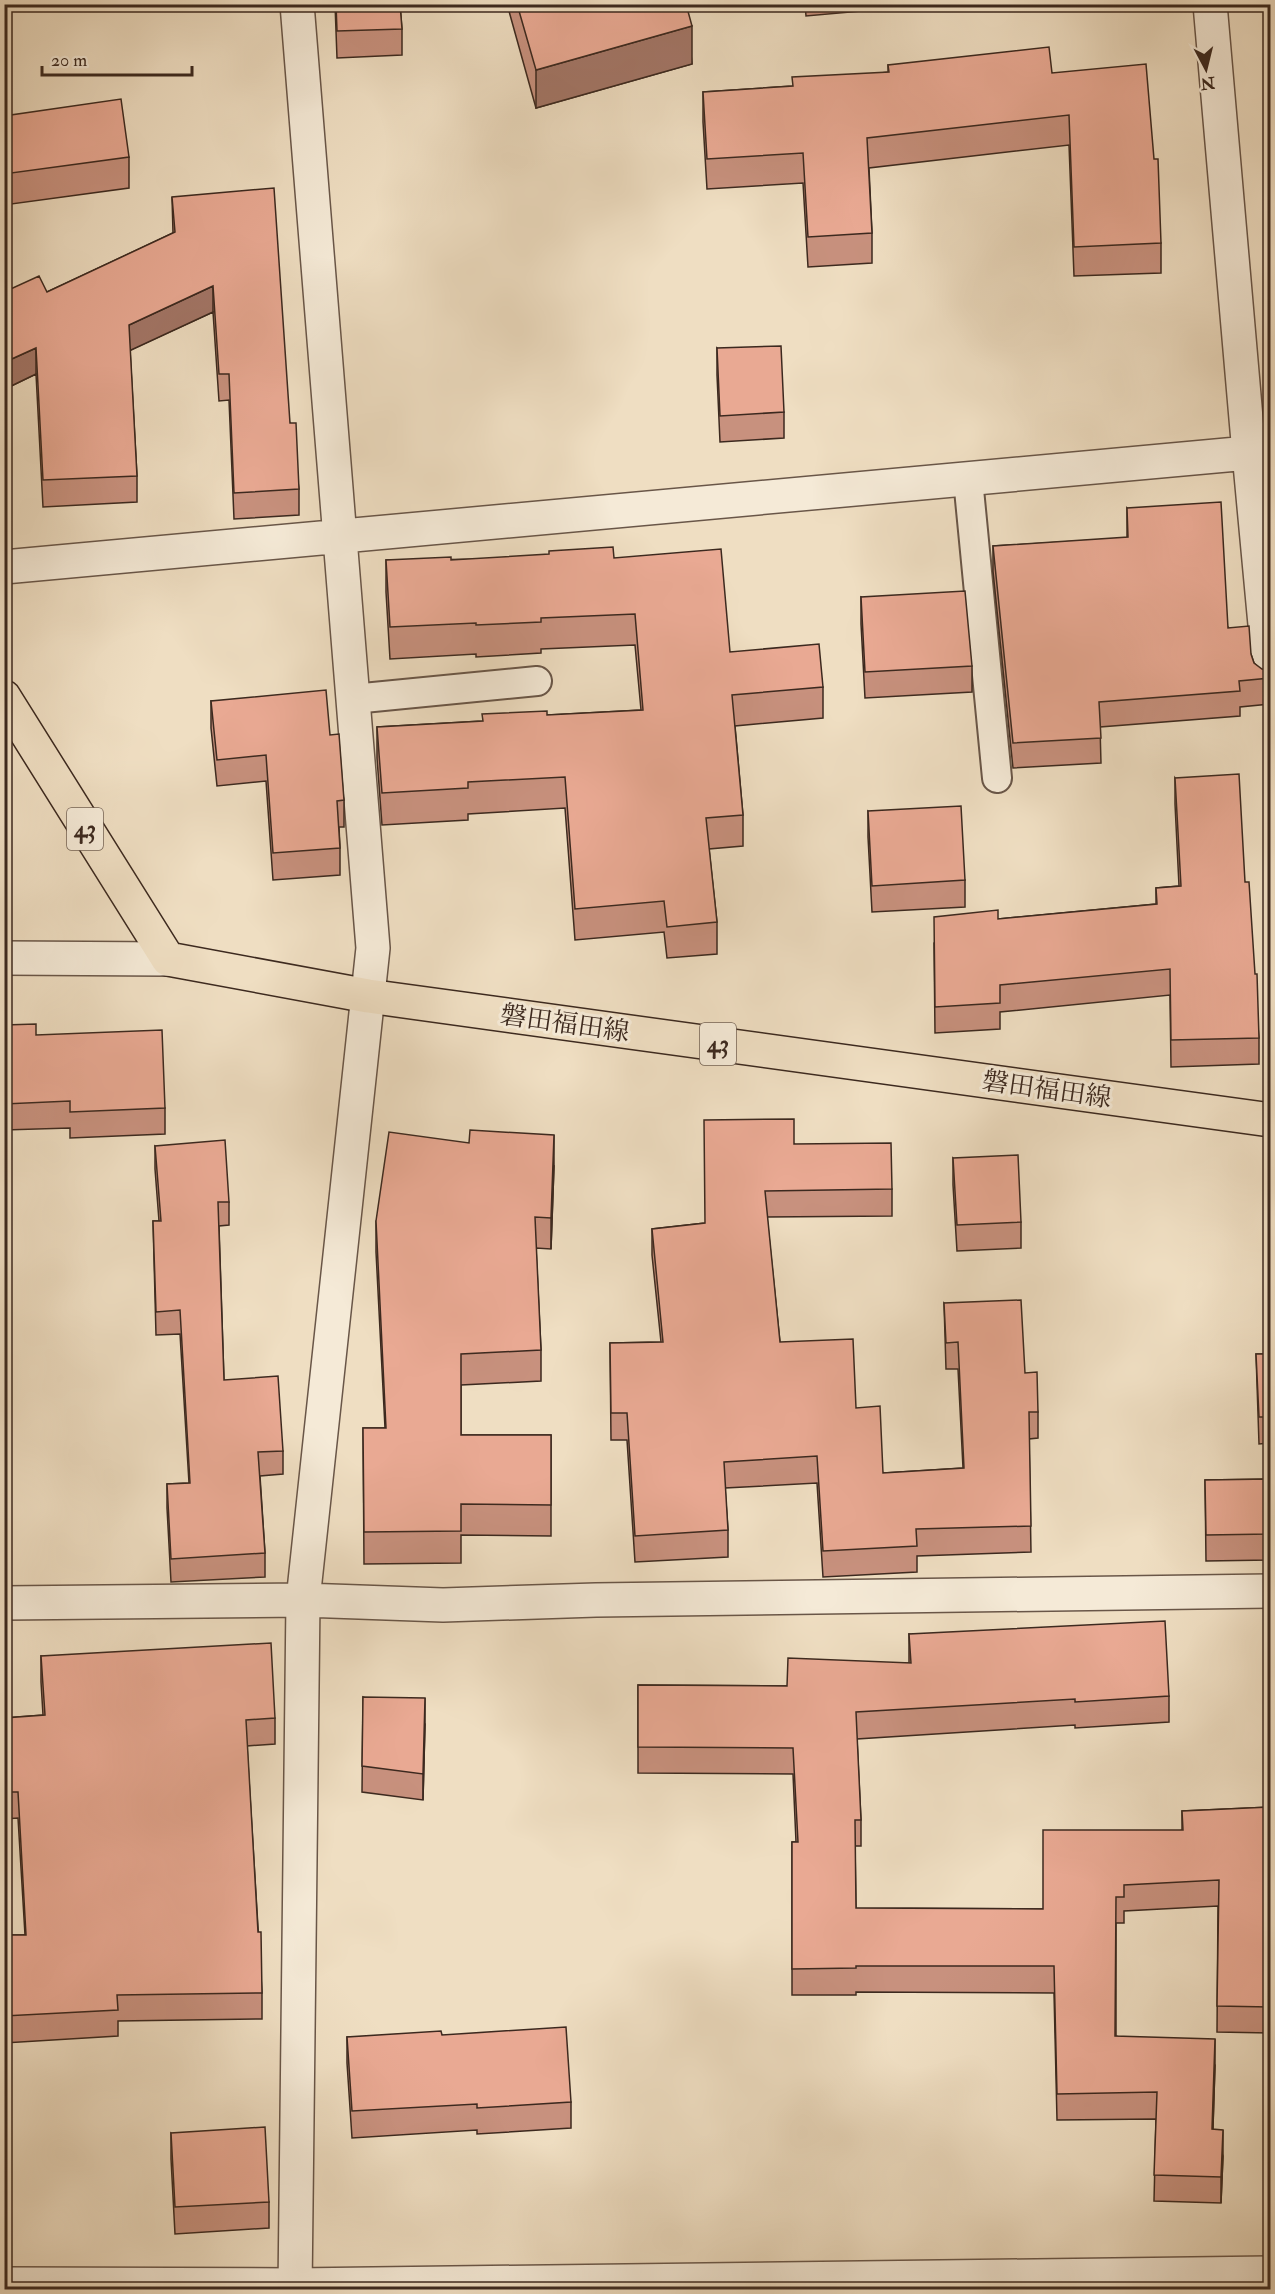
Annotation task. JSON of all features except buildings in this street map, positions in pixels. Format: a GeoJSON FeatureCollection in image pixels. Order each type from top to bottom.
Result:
{"type":"FeatureCollection","features":[{"type":"Feature","properties":{"kind":"main road","name":"43"},"geometry":{"type":"LineString","coordinates":[[4,697],[168,959]]}},
{"type":"Feature","properties":{"kind":"main road","name":"磐田福田線"},"geometry":{"type":"LineString","coordinates":[[168,959],[368,996],[1270,1120]]}},
{"type":"Feature","properties":{"kind":"street"},"geometry":{"type":"LineString","coordinates":[[295,2287],[303,1600],[373,948],[297,4]]}},
{"type":"Feature","properties":{"kind":"street"},"geometry":{"type":"LineString","coordinates":[[1210,4],[1260,452],[1270,678]]}},
{"type":"Feature","properties":{"kind":"street"},"geometry":{"type":"LineString","coordinates":[[4,567],[1260,452]]}},
{"type":"Feature","properties":{"kind":"street"},"geometry":{"type":"LineString","coordinates":[[4,958],[168,959]]}},
{"type":"Feature","properties":{"kind":"street"},"geometry":{"type":"LineString","coordinates":[[4,1603],[303,1600],[443,1605],[596,1600],[1270,1591]]}},
{"type":"Feature","properties":{"kind":"street"},"geometry":{"type":"LineString","coordinates":[[4,2284],[295,2287],[1270,2273]]}},
{"type":"Feature","properties":{"kind":"lane"},"geometry":{"type":"LineString","coordinates":[[968,479],[997,778]]}},
{"type":"Feature","properties":{"kind":"lane"},"geometry":{"type":"LineString","coordinates":[[352,699],[537,681]]}}]}
